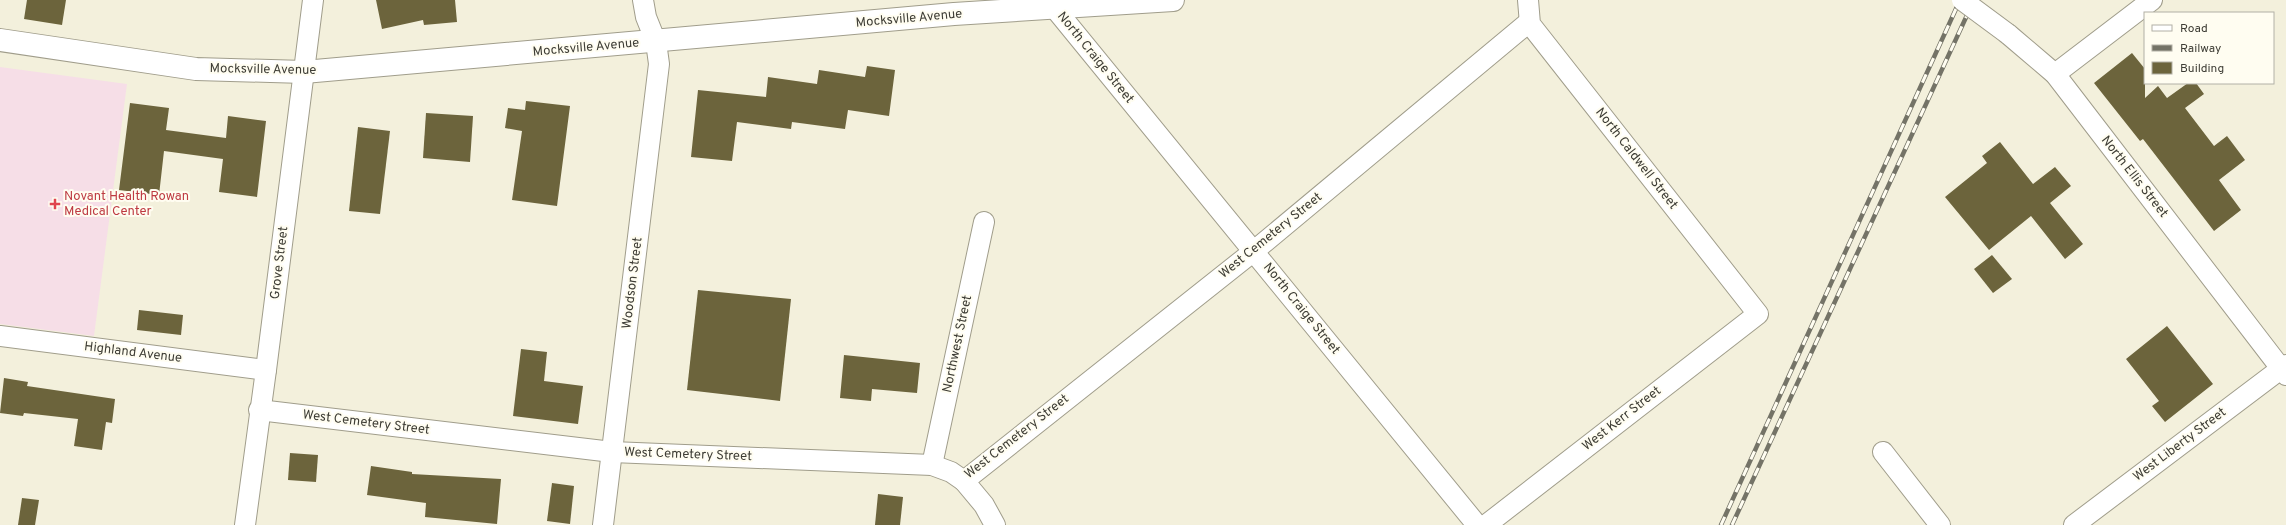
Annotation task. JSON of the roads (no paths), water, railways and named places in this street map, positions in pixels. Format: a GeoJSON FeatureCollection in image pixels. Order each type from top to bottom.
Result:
{"type":"FeatureCollection","features":[{"type":"Feature","properties":{"kind":"street","name":"Grove Street"},"geometry":{"type":"LineString","coordinates":[[244,525],[259,410],[266,370],[313,0]]}},
{"type":"Feature","properties":{"kind":"street","name":"Woodson Street"},"geometry":{"type":"LineString","coordinates":[[603,525],[659,64],[656,42],[646,17],[643,0]]}},
{"type":"Feature","properties":{"kind":"street"},"geometry":{"type":"LineString","coordinates":[[954,14],[974,0]]}},
{"type":"Feature","properties":{"kind":"street","name":"Mocksville Avenue"},"geometry":{"type":"LineString","coordinates":[[0,40],[196,68],[304,72],[656,42],[1051,4],[1173,0]]}},
{"type":"Feature","properties":{"kind":"street"},"geometry":{"type":"LineString","coordinates":[[1528,0],[1529,22]]}},
{"type":"Feature","properties":{"kind":"street","name":"North Ellis Street"},"geometry":{"type":"LineString","coordinates":[[1962,0],[2008,34],[2055,74],[2284,369]]}},
{"type":"Feature","properties":{"kind":"street"},"geometry":{"type":"LineString","coordinates":[[2055,74],[2152,0]]}},
{"type":"Feature","properties":{"kind":"street","name":"North Craige Street"},"geometry":{"type":"LineString","coordinates":[[1051,4],[1476,525]]}},
{"type":"Feature","properties":{"kind":"street","name":"West Cemetery Street"},"geometry":{"type":"LineString","coordinates":[[259,410],[612,452],[932,465],[951,472],[964,481],[1254,251],[1529,22]]}},
{"type":"Feature","properties":{"kind":"street","name":"North Caldwell Street"},"geometry":{"type":"LineString","coordinates":[[1529,22],[1758,314]]}},
{"type":"Feature","properties":{"kind":"street","name":"Northwest Street"},"geometry":{"type":"LineString","coordinates":[[932,465],[984,222]]}},
{"type":"Feature","properties":{"kind":"street","name":"West Kerr Street"},"geometry":{"type":"LineString","coordinates":[[1486,525],[1758,314]]}},
{"type":"Feature","properties":{"kind":"street","name":"Highland Avenue"},"geometry":{"type":"LineString","coordinates":[[0,336],[266,370]]}},
{"type":"Feature","properties":{"kind":"street","name":"West Liberty Street"},"geometry":{"type":"LineString","coordinates":[[2074,525],[2284,369]]}},
{"type":"Feature","properties":{"kind":"street"},"geometry":{"type":"LineString","coordinates":[[1883,452],[1940,525]]}},
{"type":"Feature","properties":{"kind":"street"},"geometry":{"type":"LineString","coordinates":[[964,481],[984,505],[995,525]]}},
{"type":"Feature","properties":{"kind":"railway"},"geometry":{"type":"LineString","coordinates":[[1721,525],[1960,0]]}},
{"type":"Feature","properties":{"kind":"railway"},"geometry":{"type":"LineString","coordinates":[[1732,525],[1974,0]]}},
{"type":"Feature","properties":{"kind":"place","name":"Novant Health Rowan Medical Center"},"geometry":{"type":"Point","coordinates":[55,204]}}]}
